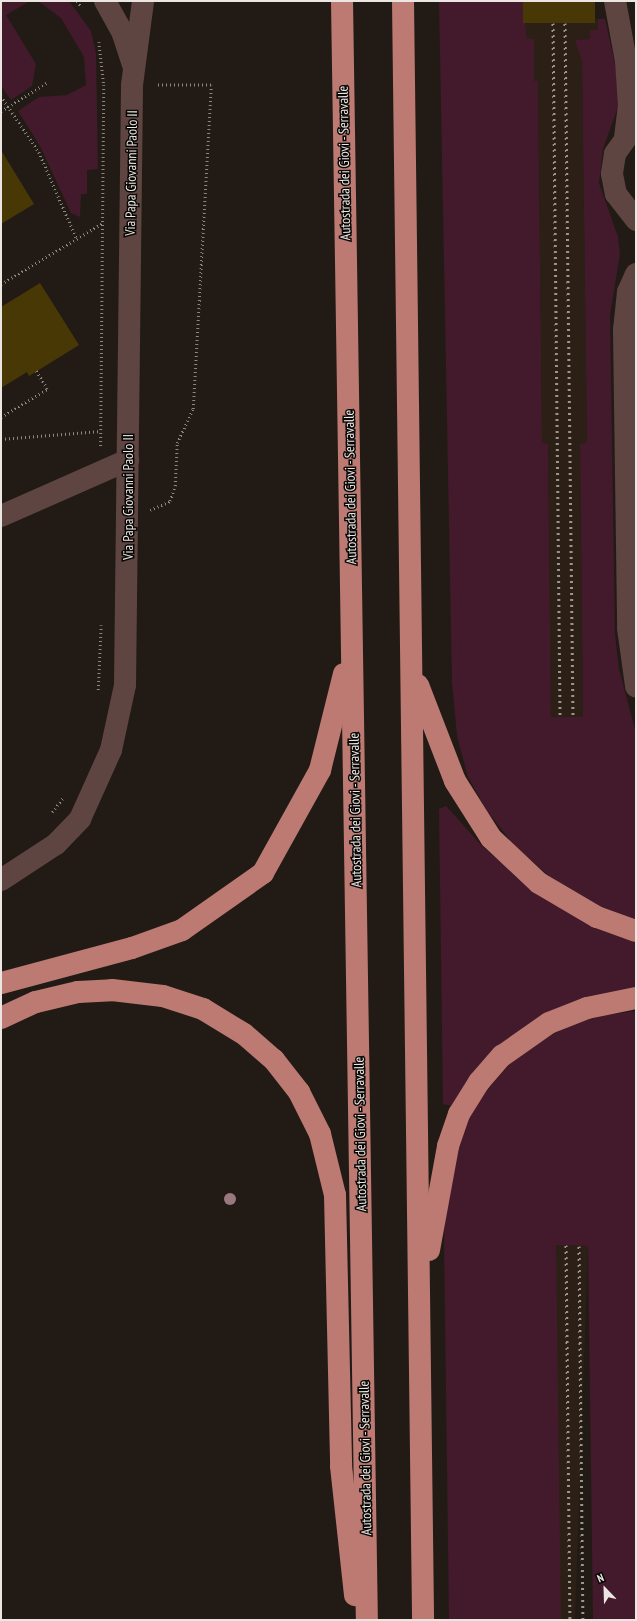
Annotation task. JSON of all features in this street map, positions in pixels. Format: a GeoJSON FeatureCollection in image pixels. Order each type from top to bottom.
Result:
{"type":"FeatureCollection","features":[{"type":"Feature","properties":{"kind":"highway","name":"Autostrada dei Giovi - Serravalle"},"geometry":{"type":"LineString","coordinates":[[342,1],[367,1620]]}},
{"type":"Feature","properties":{"kind":"highway"},"geometry":{"type":"LineString","coordinates":[[403,1],[423,1620]]}},
{"type":"Feature","properties":{"kind":"highway"},"geometry":{"type":"LineString","coordinates":[[1,983],[132,948],[182,930],[263,873],[320,770],[352,640]]}},
{"type":"Feature","properties":{"kind":"highway"},"geometry":{"type":"LineString","coordinates":[[412,668],[455,781],[491,838],[539,883],[597,917],[636,931]]}},
{"type":"Feature","properties":{"kind":"highway"},"geometry":{"type":"LineString","coordinates":[[1,1018],[36,1002],[86,991],[134,991],[172,998],[210,1013],[250,1038],[285,1072],[307,1106],[323,1142],[336,1195],[341,1466],[358,1620]]}},
{"type":"Feature","properties":{"kind":"highway"},"geometry":{"type":"LineString","coordinates":[[419,1315],[448,1146],[459,1114],[478,1082],[502,1056],[549,1023],[587,1008],[636,998]]}},
{"type":"Feature","properties":{"kind":"street","name":"Via Papa Giovanni Paolo II"},"geometry":{"type":"LineString","coordinates":[[105,1],[123,34],[133,76]]}},
{"type":"Feature","properties":{"kind":"street","name":"Via Papa Giovanni Paolo II"},"geometry":{"type":"LineString","coordinates":[[1,880],[56,844],[80,819],[111,750],[126,685],[133,76],[143,1]]}},
{"type":"Feature","properties":{"kind":"street"},"geometry":{"type":"LineString","coordinates":[[615,1],[618,25],[626,60],[630,131],[615,154],[612,174],[616,194],[636,220]]}},
{"type":"Feature","properties":{"kind":"street"},"geometry":{"type":"LineString","coordinates":[[618,25],[636,57]]}},
{"type":"Feature","properties":{"kind":"street"},"geometry":{"type":"LineString","coordinates":[[636,274],[628,292],[624,330],[628,628],[636,686]]}},
{"type":"Feature","properties":{"kind":"street"},"geometry":{"type":"LineString","coordinates":[[1,516],[100,471],[128,460]]}},
{"type":"Feature","properties":{"kind":"path"},"geometry":{"type":"LineString","coordinates":[[77,1],[85,11]]}},
{"type":"Feature","properties":{"kind":"path"},"geometry":{"type":"LineString","coordinates":[[98,39],[104,85],[100,471]]}},
{"type":"Feature","properties":{"kind":"path"},"geometry":{"type":"LineString","coordinates":[[104,85],[133,76],[211,85],[193,409],[177,443],[175,486],[170,501],[154,510],[128,510]]}},
{"type":"Feature","properties":{"kind":"path"},"geometry":{"type":"LineString","coordinates":[[1,111],[48,82]]}},
{"type":"Feature","properties":{"kind":"path"},"geometry":{"type":"LineString","coordinates":[[1,96],[39,152],[76,237]]}},
{"type":"Feature","properties":{"kind":"path"},"geometry":{"type":"LineString","coordinates":[[1,284],[76,237],[103,224]]}},
{"type":"Feature","properties":{"kind":"path"},"geometry":{"type":"LineString","coordinates":[[1,417],[47,389],[36,371]]}},
{"type":"Feature","properties":{"kind":"path"},"geometry":{"type":"LineString","coordinates":[[1,439],[101,431]]}},
{"type":"Feature","properties":{"kind":"path"},"geometry":{"type":"LineString","coordinates":[[98,695],[101,616]]}},
{"type":"Feature","properties":{"kind":"path"},"geometry":{"type":"LineString","coordinates":[[50,815],[67,791]]}},
{"type":"Feature","properties":{"kind":"shaded area"},"geometry":{"type":"Polygon","coordinates":[[[1,1],[30,1],[6,15],[36,64],[32,86],[11,100],[1,86],[1,1]]]}},
{"type":"Feature","properties":{"kind":"shaded area"},"geometry":{"type":"Polygon","coordinates":[[[38,1],[69,1],[91,31],[96,53],[98,169],[87,170],[87,194],[81,194],[80,217],[71,213],[40,146],[18,111],[39,97],[67,95],[86,85],[84,57],[61,18],[38,1]]]}},
{"type":"Feature","properties":{"kind":"shaded area"},"geometry":{"type":"Polygon","coordinates":[[[439,1],[523,1],[527,39],[534,39],[534,81],[538,81],[542,443],[548,444],[551,717],[583,717],[580,444],[587,443],[582,61],[575,40],[590,39],[590,30],[598,30],[598,19],[605,19],[618,78],[620,101],[603,149],[599,183],[618,237],[620,254],[610,315],[615,635],[619,669],[636,733],[636,919],[592,904],[548,875],[514,845],[487,811],[468,777],[457,736],[452,682],[439,1]]]}},
{"type":"Feature","properties":{"kind":"shaded area"},"geometry":{"type":"Polygon","coordinates":[[[523,1],[598,19],[598,30],[591,39],[576,40],[582,61],[587,444],[580,444],[583,717],[551,717],[548,444],[542,444],[538,81],[534,81],[534,39],[527,39],[523,1]]]}},
{"type":"Feature","properties":{"kind":"shaded area"},"geometry":{"type":"Polygon","coordinates":[[[446,806],[483,847],[545,899],[598,929],[636,943],[636,989],[584,999],[452,1106],[443,1104],[439,809],[446,806]]]}},
{"type":"Feature","properties":{"kind":"shaded area"},"geometry":{"type":"Polygon","coordinates":[[[636,1011],[636,1620],[593,1620],[588,1246],[556,1245],[561,1620],[449,1620],[444,1241],[446,1195],[462,1133],[476,1102],[519,1054],[567,1026],[604,1015],[636,1011]]]}},
{"type":"Feature","properties":{"kind":"shaded area"},"geometry":{"type":"Polygon","coordinates":[[[556,1245],[588,1246],[575,1620],[543,1620],[556,1245]]]}},
{"type":"Feature","properties":{"kind":"building"},"geometry":{"type":"Polygon","coordinates":[[[523,1],[595,1],[595,23],[523,23],[523,1]]]}},
{"type":"Feature","properties":{"kind":"building"},"geometry":{"type":"Polygon","coordinates":[[[1,150],[34,204],[1,224],[1,150]]]}},
{"type":"Feature","properties":{"kind":"building"},"geometry":{"type":"Polygon","coordinates":[[[40,283],[79,345],[29,376],[27,372],[1,388],[1,307],[40,283]]]}},
{"type":"Feature","properties":{"kind":"railway"},"geometry":{"type":"LineString","coordinates":[[553,23],[560,717]]}},
{"type":"Feature","properties":{"kind":"railway"},"geometry":{"type":"LineString","coordinates":[[565,23],[573,717]]}},
{"type":"Feature","properties":{"kind":"railway"},"geometry":{"type":"LineString","coordinates":[[566,1245],[570,1620]]}},
{"type":"Feature","properties":{"kind":"railway"},"geometry":{"type":"LineString","coordinates":[[579,1246],[583,1620]]}}]}
